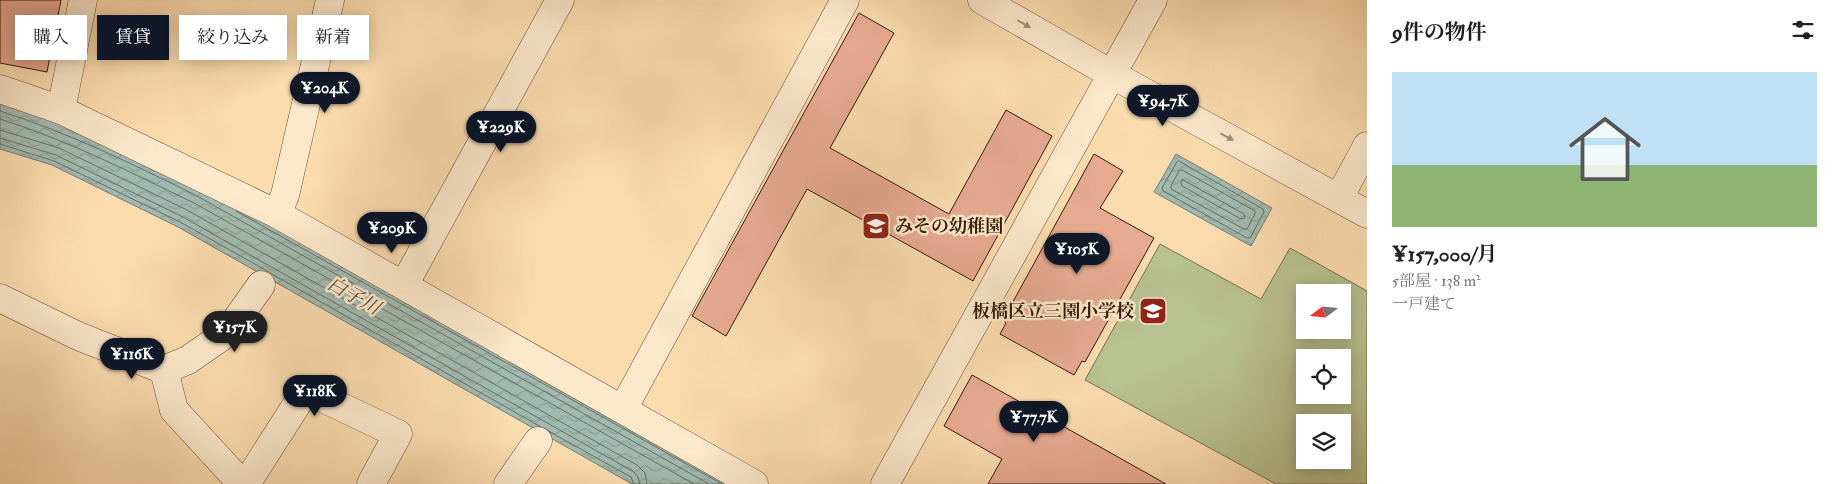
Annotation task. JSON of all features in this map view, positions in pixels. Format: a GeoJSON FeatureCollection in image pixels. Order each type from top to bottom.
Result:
{"type":"FeatureCollection","features":[{"type":"Feature","properties":{"kind":"street"},"geometry":{"type":"LineString","coordinates":[[61,110],[82,0]]}},
{"type":"Feature","properties":{"kind":"street"},"geometry":{"type":"LineString","coordinates":[[277,214],[285,195],[330,0]]}},
{"type":"Feature","properties":{"kind":"street"},"geometry":{"type":"LineString","coordinates":[[404,285],[560,0]]}},
{"type":"Feature","properties":{"kind":"street"},"geometry":{"type":"LineString","coordinates":[[623,409],[845,0]]}},
{"type":"Feature","properties":{"kind":"street"},"geometry":{"type":"LineString","coordinates":[[982,0],[1113,75],[1367,214]]}},
{"type":"Feature","properties":{"kind":"street"},"geometry":{"type":"LineString","coordinates":[[885,484],[1153,0]]}},
{"type":"Feature","properties":{"kind":"street"},"geometry":{"type":"LineString","coordinates":[[0,89],[61,110],[277,214],[754,484]]}},
{"type":"Feature","properties":{"kind":"street"},"geometry":{"type":"LineString","coordinates":[[1338,198],[1367,146]]}},
{"type":"Feature","properties":{"kind":"street"},"geometry":{"type":"LineString","coordinates":[[0,298],[78,336],[164,370],[188,360],[227,333],[261,285]]}},
{"type":"Feature","properties":{"kind":"street"},"geometry":{"type":"LineString","coordinates":[[164,370],[174,410],[242,484]]}},
{"type":"Feature","properties":{"kind":"street"},"geometry":{"type":"LineString","coordinates":[[246,484],[306,390],[398,434],[371,484]]}},
{"type":"Feature","properties":{"kind":"street"},"geometry":{"type":"LineString","coordinates":[[508,484],[538,441]]}},
{"type":"Feature","properties":{"kind":"green space"},"geometry":{"type":"Polygon","coordinates":[[[1160,244],[1261,299],[1290,248],[1367,291],[1367,484],[1276,484],[1085,380],[1160,244]]]}},
{"type":"Feature","properties":{"kind":"water","name":"白子川"},"geometry":{"type":"Polygon","coordinates":[[[0,99],[45,113],[202,186],[732,484],[632,484],[178,227],[52,165],[0,149],[0,99]]]}},
{"type":"Feature","properties":{"kind":"water"},"geometry":{"type":"Polygon","coordinates":[[[1176,154],[1272,208],[1251,246],[1154,192],[1176,154]]]}},
{"type":"Feature","properties":{"kind":"building"},"geometry":{"type":"Polygon","coordinates":[[[0,0],[61,0],[58,15],[15,15],[15,60],[49,60],[47,72],[0,63],[0,0]]]}},
{"type":"Feature","properties":{"kind":"building"},"geometry":{"type":"Polygon","coordinates":[[[859,13],[894,33],[830,148],[949,214],[1006,110],[1052,136],[973,281],[807,189],[726,336],[692,316],[859,13]]]}},
{"type":"Feature","properties":{"kind":"building"},"geometry":{"type":"Polygon","coordinates":[[[1094,154],[1123,171],[1100,208],[1154,238],[1085,362],[1082,361],[1074,375],[1000,334],[1006,323],[1003,320],[1094,154]]]}},
{"type":"Feature","properties":{"kind":"building"},"geometry":{"type":"Polygon","coordinates":[[[972,375],[1166,484],[988,484],[1002,459],[944,426],[972,375]]]}},
{"type":"Feature","properties":{"kind":"place","name":"みその幼稚園"},"geometry":{"type":"Point","coordinates":[876,226]}},
{"type":"Feature","properties":{"kind":"place","name":"板橋区立三園小学校"},"geometry":{"type":"Point","coordinates":[1153,311]}}]}
